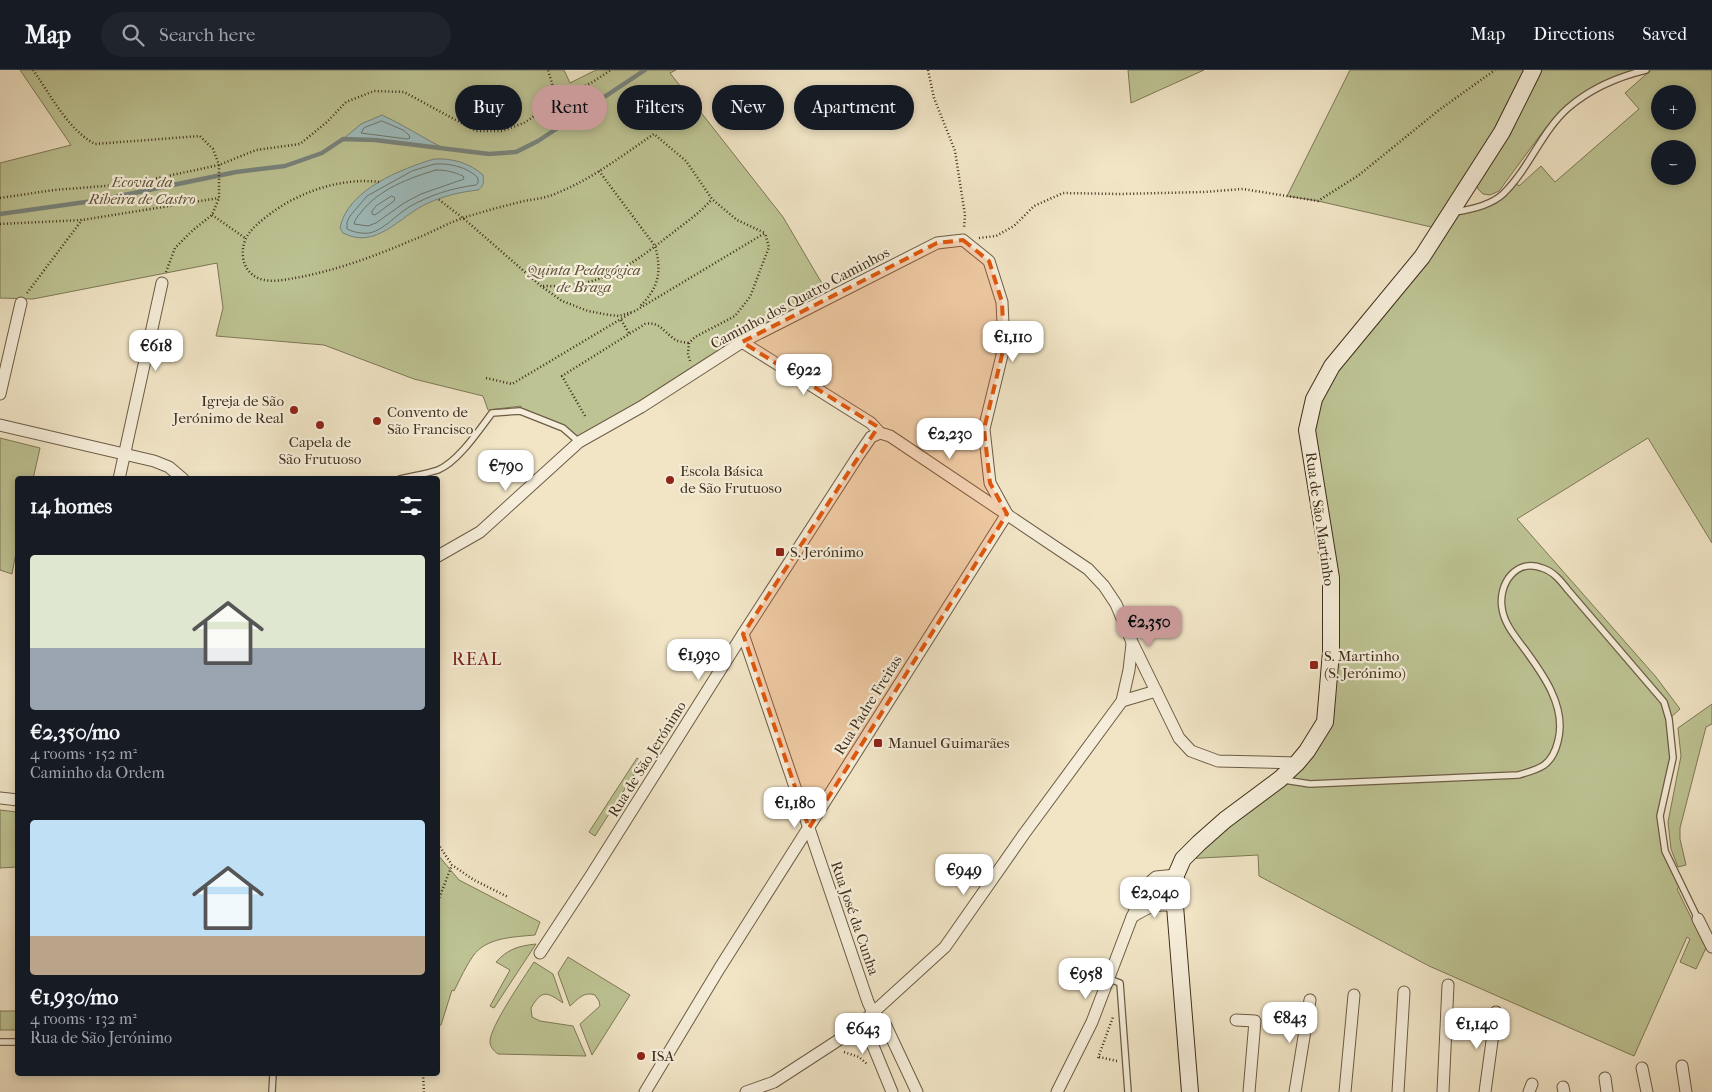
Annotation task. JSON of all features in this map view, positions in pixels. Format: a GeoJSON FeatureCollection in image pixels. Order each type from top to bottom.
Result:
{"type":"FeatureCollection","features":[{"type":"Feature","properties":{"kind":"street","name":"Rua de São Martinho"},"geometry":{"type":"LineString","coordinates":[[1190,1092],[1175,906],[1176,875],[1183,859],[1199,843],[1225,820],[1280,779],[1297,763],[1325,722],[1331,652],[1330,578],[1307,430],[1314,399],[1332,366],[1422,257],[1452,212],[1502,132],[1533,70]]}},
{"type":"Feature","properties":{"kind":"street","name":"Caminho dos Quatro Caminhos"},"geometry":{"type":"LineString","coordinates":[[440,555],[480,532],[580,442],[640,407],[742,342],[937,243],[963,240]]}},
{"type":"Feature","properties":{"kind":"street"},"geometry":{"type":"LineString","coordinates":[[963,240],[989,261],[1002,302],[1004,347],[984,428],[990,483],[1007,514]]}},
{"type":"Feature","properties":{"kind":"street"},"geometry":{"type":"LineString","coordinates":[[120,476],[162,283]]}},
{"type":"Feature","properties":{"kind":"street"},"geometry":{"type":"LineString","coordinates":[[0,394],[21,303]]}},
{"type":"Feature","properties":{"kind":"street"},"geometry":{"type":"LineString","coordinates":[[742,342],[871,423],[880,433],[890,436],[1088,568],[1104,586],[1116,604],[1178,738],[1191,751],[1218,761],[1297,763]]}},
{"type":"Feature","properties":{"kind":"street"},"geometry":{"type":"LineString","coordinates":[[0,426],[154,461],[169,468],[179,476]]}},
{"type":"Feature","properties":{"kind":"street","name":"Rua de São Jerónimo"},"geometry":{"type":"LineString","coordinates":[[540,953],[871,437],[880,433]]}},
{"type":"Feature","properties":{"kind":"street","name":"Rua Padre Freitas"},"geometry":{"type":"LineString","coordinates":[[645,1092],[719,969],[1007,514]]}},
{"type":"Feature","properties":{"kind":"street","name":"Rua José da Cunha"},"geometry":{"type":"LineString","coordinates":[[743,634],[873,1013]]}},
{"type":"Feature","properties":{"kind":"street"},"geometry":{"type":"LineString","coordinates":[[746,1092],[774,1082],[854,1030],[944,947],[1122,701],[1129,670],[1132,642]]}},
{"type":"Feature","properties":{"kind":"street"},"geometry":{"type":"LineString","coordinates":[[1122,701],[1156,691]]}},
{"type":"Feature","properties":{"kind":"street"},"geometry":{"type":"LineString","coordinates":[[0,798],[15,800]]}},
{"type":"Feature","properties":{"kind":"street"},"geometry":{"type":"LineString","coordinates":[[1057,1092],[1092,1022],[1132,917],[1148,884],[1156,877],[1176,875]]}},
{"type":"Feature","properties":{"kind":"street"},"geometry":{"type":"LineString","coordinates":[[1132,917],[1150,907],[1159,905],[1175,906]]}},
{"type":"Feature","properties":{"kind":"street"},"geometry":{"type":"LineString","coordinates":[[1698,920],[1712,947]]}},
{"type":"Feature","properties":{"kind":"street"},"geometry":{"type":"LineString","coordinates":[[1443,1092],[1448,985]]}},
{"type":"Feature","properties":{"kind":"street"},"geometry":{"type":"LineString","coordinates":[[1398,1092],[1404,992]]}},
{"type":"Feature","properties":{"kind":"street"},"geometry":{"type":"LineString","coordinates":[[1344,1092],[1354,995]]}},
{"type":"Feature","properties":{"kind":"street"},"geometry":{"type":"LineString","coordinates":[[1295,1092],[1310,1000]]}},
{"type":"Feature","properties":{"kind":"street"},"geometry":{"type":"LineString","coordinates":[[1485,1092],[1496,1012]]}},
{"type":"Feature","properties":{"kind":"street"},"geometry":{"type":"LineString","coordinates":[[873,1013],[869,1036],[892,1092]]}},
{"type":"Feature","properties":{"kind":"street"},"geometry":{"type":"LineString","coordinates":[[873,1013],[886,1026],[917,1092]]}},
{"type":"Feature","properties":{"kind":"street"},"geometry":{"type":"LineString","coordinates":[[1236,1020],[1255,1021],[1249,1092]]}},
{"type":"Feature","properties":{"kind":"street"},"geometry":{"type":"LineString","coordinates":[[1682,1066],[1686,1092]]}},
{"type":"Feature","properties":{"kind":"street"},"geometry":{"type":"LineString","coordinates":[[1642,1068],[1647,1092]]}},
{"type":"Feature","properties":{"kind":"street"},"geometry":{"type":"LineString","coordinates":[[1605,1078],[1607,1092]]}},
{"type":"Feature","properties":{"kind":"lane"},"geometry":{"type":"LineString","coordinates":[[1452,212],[1473,210],[1502,195],[1515,180],[1550,128],[1567,109],[1605,83],[1625,75],[1646,70]]}},
{"type":"Feature","properties":{"kind":"lane"},"geometry":{"type":"LineString","coordinates":[[412,476],[440,469],[459,454],[492,413],[520,411],[563,428],[580,442]]}},
{"type":"Feature","properties":{"kind":"lane"},"geometry":{"type":"LineString","coordinates":[[1280,779],[1310,784],[1488,777],[1518,775],[1541,768],[1555,753],[1560,734],[1560,713],[1551,691],[1507,626],[1502,608],[1501,593],[1506,580],[1514,571],[1528,566],[1541,567],[1555,576],[1568,590],[1664,702],[1669,719],[1673,758],[1660,816],[1666,851],[1698,920]]}},
{"type":"Feature","properties":{"kind":"lane"},"geometry":{"type":"LineString","coordinates":[[1108,979],[1120,983],[1128,1092]]}},
{"type":"Feature","properties":{"kind":"lane"},"geometry":{"type":"LineString","coordinates":[[0,1042],[15,1042]]}},
{"type":"Feature","properties":{"kind":"lane"},"geometry":{"type":"LineString","coordinates":[[272,1092],[273,1076]]}},
{"type":"Feature","properties":{"kind":"path"},"geometry":{"type":"LineString","coordinates":[[33,70],[70,124],[83,138],[94,144],[200,136],[213,149],[219,165],[219,198],[212,215],[175,248],[162,283]]}},
{"type":"Feature","properties":{"kind":"path"},"geometry":{"type":"LineString","coordinates":[[548,70],[552,85]]}},
{"type":"Feature","properties":{"kind":"path"},"geometry":{"type":"LineString","coordinates":[[585,85],[610,70]]}},
{"type":"Feature","properties":{"kind":"path"},"geometry":{"type":"LineString","coordinates":[[928,70],[934,98],[955,151],[965,215],[963,240],[996,236],[1014,226],[1034,206],[1063,193],[1129,194],[1243,189],[1318,201],[1358,175],[1438,110],[1494,70]]}},
{"type":"Feature","properties":{"kind":"path"},"geometry":{"type":"LineString","coordinates":[[0,198],[54,190],[130,184],[219,165],[256,150],[300,144],[327,122],[346,102],[374,91],[404,92],[476,131],[502,131],[524,123],[532,117]]}},
{"type":"Feature","properties":{"kind":"path"},"geometry":{"type":"LineString","coordinates":[[379,182],[357,181],[325,188],[301,196],[280,207],[251,229],[245,238],[242,251],[248,270],[256,277],[267,281],[312,275],[364,259],[410,242],[463,218],[556,194],[599,171],[654,134],[686,161],[712,199],[737,220],[765,233],[770,246],[750,297],[735,316],[695,336],[689,343],[688,354],[690,361]]}},
{"type":"Feature","properties":{"kind":"path"},"geometry":{"type":"LineString","coordinates":[[438,199],[463,218],[541,286],[562,301],[588,310],[619,316],[635,311],[647,299],[655,287],[659,274],[659,260],[655,246],[599,171]]}},
{"type":"Feature","properties":{"kind":"path"},"geometry":{"type":"LineString","coordinates":[[0,224],[82,220],[219,198]]}},
{"type":"Feature","properties":{"kind":"path"},"geometry":{"type":"LineString","coordinates":[[541,286],[572,286],[592,282],[617,273],[703,210],[712,199]]}},
{"type":"Feature","properties":{"kind":"path"},"geometry":{"type":"LineString","coordinates":[[212,215],[245,238]]}},
{"type":"Feature","properties":{"kind":"path"},"geometry":{"type":"LineString","coordinates":[[21,303],[38,277],[82,220]]}},
{"type":"Feature","properties":{"kind":"path"},"geometry":{"type":"LineString","coordinates":[[486,378],[512,384],[765,233]]}},
{"type":"Feature","properties":{"kind":"path"},"geometry":{"type":"LineString","coordinates":[[621,319],[629,333]]}},
{"type":"Feature","properties":{"kind":"path"},"geometry":{"type":"LineString","coordinates":[[586,416],[562,376],[629,333],[651,322],[659,325],[674,339],[689,343]]}},
{"type":"Feature","properties":{"kind":"path"},"geometry":{"type":"LineString","coordinates":[[440,847],[452,865],[474,880],[508,897]]}},
{"type":"Feature","properties":{"kind":"path"},"geometry":{"type":"LineString","coordinates":[[440,896],[452,865]]}},
{"type":"Feature","properties":{"kind":"path"},"geometry":{"type":"LineString","coordinates":[[1115,1011],[1098,1057],[1123,1063]]}},
{"type":"Feature","properties":{"kind":"path"},"geometry":{"type":"LineString","coordinates":[[839,1056],[845,1052],[859,1057],[870,1066]]}},
{"type":"Feature","properties":{"kind":"path"},"geometry":{"type":"LineString","coordinates":[[424,1076],[424,1092]]}},
{"type":"Feature","properties":{"kind":"highlighted area"},"geometry":{"type":"Polygon","coordinates":[[[963,240],[989,261],[1002,302],[1004,347],[984,429],[990,483],[1007,514],[809,828],[743,634],[878,427],[742,342],[937,243],[963,240]]]}},
{"type":"Feature","properties":{"kind":"green space","name":"Quinta Pedagógica de Braga"},"geometry":{"type":"Polygon","coordinates":[[[20,70],[564,70],[570,83],[596,70],[676,70],[670,73],[679,85],[617,85],[617,130],[702,130],[702,114],[712,127],[712,130],[715,130],[783,217],[830,297],[579,442],[563,428],[520,411],[521,406],[488,410],[483,396],[414,379],[324,345],[216,336],[223,308],[217,263],[33,299],[0,298],[0,163],[71,145],[20,70]]]}},
{"type":"Feature","properties":{"kind":"green space"},"geometry":{"type":"Polygon","coordinates":[[[1128,70],[1204,70],[1131,103],[1128,70]]]}},
{"type":"Feature","properties":{"kind":"green space"},"geometry":{"type":"Polygon","coordinates":[[[1350,70],[1533,70],[1452,212],[1473,210],[1502,195],[1515,181],[1519,186],[1541,166],[1555,182],[1639,109],[1625,93],[1651,70],[1712,70],[1712,543],[1648,438],[1517,519],[1656,677],[1680,709],[1669,719],[1673,758],[1660,817],[1665,851],[1681,885],[1677,889],[1706,948],[1696,969],[1680,962],[1690,939],[1687,937],[1634,1056],[1429,966],[1259,876],[1258,855],[1183,859],[1280,779],[1325,722],[1331,652],[1311,465],[1314,399],[1440,229],[1318,201],[1287,196],[1350,70]]]}},
{"type":"Feature","properties":{"kind":"green space"},"geometry":{"type":"Polygon","coordinates":[[[1539,70],[1646,70],[1605,83],[1567,109],[1547,126],[1499,191],[1490,195],[1483,194],[1478,189],[1477,184],[1525,104],[1539,70]]]}},
{"type":"Feature","properties":{"kind":"green space"},"geometry":{"type":"Polygon","coordinates":[[[0,438],[40,448],[34,476],[15,476],[15,558],[12,574],[0,570],[0,438]]]}},
{"type":"Feature","properties":{"kind":"green space"},"geometry":{"type":"Polygon","coordinates":[[[1712,704],[1712,724],[1706,727],[1680,828],[1680,839],[1686,865],[1678,867],[1671,849],[1668,822],[1681,756],[1678,728],[1712,704]]]}},
{"type":"Feature","properties":{"kind":"green space"},"geometry":{"type":"Polygon","coordinates":[[[637,758],[642,762],[595,836],[589,832],[637,758]]]}},
{"type":"Feature","properties":{"kind":"green space"},"geometry":{"type":"Polygon","coordinates":[[[0,810],[15,812],[15,867],[0,868],[0,810]]]}},
{"type":"Feature","properties":{"kind":"green space"},"geometry":{"type":"Polygon","coordinates":[[[440,857],[459,880],[540,922],[535,935],[501,939],[485,945],[473,956],[454,991],[452,990],[441,1025],[440,857]]]}},
{"type":"Feature","properties":{"kind":"green space"},"geometry":{"type":"Polygon","coordinates":[[[536,944],[494,1008],[490,1006],[510,970],[496,962],[514,949],[536,944]]]}},
{"type":"Feature","properties":{"kind":"green space"},"geometry":{"type":"Polygon","coordinates":[[[568,957],[630,995],[592,1055],[580,1024],[600,1006],[599,1001],[595,995],[588,994],[581,996],[570,1006],[558,973],[568,957]]]}},
{"type":"Feature","properties":{"kind":"green space"},"geometry":{"type":"Polygon","coordinates":[[[534,962],[553,974],[563,1003],[553,996],[542,995],[531,1008],[532,1017],[540,1021],[573,1026],[586,1056],[498,1054],[491,1047],[491,1035],[495,1026],[534,962]]]}},
{"type":"Feature","properties":{"kind":"green space"},"geometry":{"type":"Polygon","coordinates":[[[0,1011],[15,1011],[15,1030],[0,1030],[0,1011]]]}},
{"type":"Feature","properties":{"kind":"water"},"geometry":{"type":"Polygon","coordinates":[[[382,115],[445,149],[375,140],[343,139],[361,124],[382,115]]]}},
{"type":"Feature","properties":{"kind":"water"},"geometry":{"type":"Polygon","coordinates":[[[434,159],[454,160],[467,164],[483,175],[482,185],[478,190],[452,195],[426,204],[377,235],[355,237],[343,233],[340,228],[345,215],[364,192],[392,175],[434,159]]]}},
{"type":"Feature","properties":{"kind":"waterway"},"geometry":{"type":"LineString","coordinates":[[0,214],[100,200],[236,172],[285,166],[322,153],[343,139],[375,140],[489,154],[516,152],[538,141],[645,70]]}},
{"type":"Feature","properties":{"kind":"place","name":"Igreja de São Jerónimo de Real"},"geometry":{"type":"Point","coordinates":[294,410]}},
{"type":"Feature","properties":{"kind":"place","name":"Convento de São Francisco"},"geometry":{"type":"Point","coordinates":[377,421]}},
{"type":"Feature","properties":{"kind":"place","name":"Capela de São Frutuoso"},"geometry":{"type":"Point","coordinates":[320,425]}},
{"type":"Feature","properties":{"kind":"place","name":"Escola Básica de São Frutuoso"},"geometry":{"type":"Point","coordinates":[670,480]}},
{"type":"Feature","properties":{"kind":"place","name":"S. Jerónimo"},"geometry":{"type":"Point","coordinates":[780,552]}},
{"type":"Feature","properties":{"kind":"place","name":"S. Martinho (S. Jerónimo)"},"geometry":{"type":"Point","coordinates":[1314,665]}},
{"type":"Feature","properties":{"kind":"place","name":"Manuel Guimarães"},"geometry":{"type":"Point","coordinates":[878,743]}},
{"type":"Feature","properties":{"kind":"place","name":"ISA"},"geometry":{"type":"Point","coordinates":[641,1056]}},
{"type":"Feature","properties":{"kind":"district","name":"REAL"},"geometry":{"type":"Point","coordinates":[477,659]}},
{"type":"Feature","properties":{"kind":"park label","name":"Ecovia da Ribeira de Castro"},"geometry":{"type":"Point","coordinates":[142,190]}}]}
